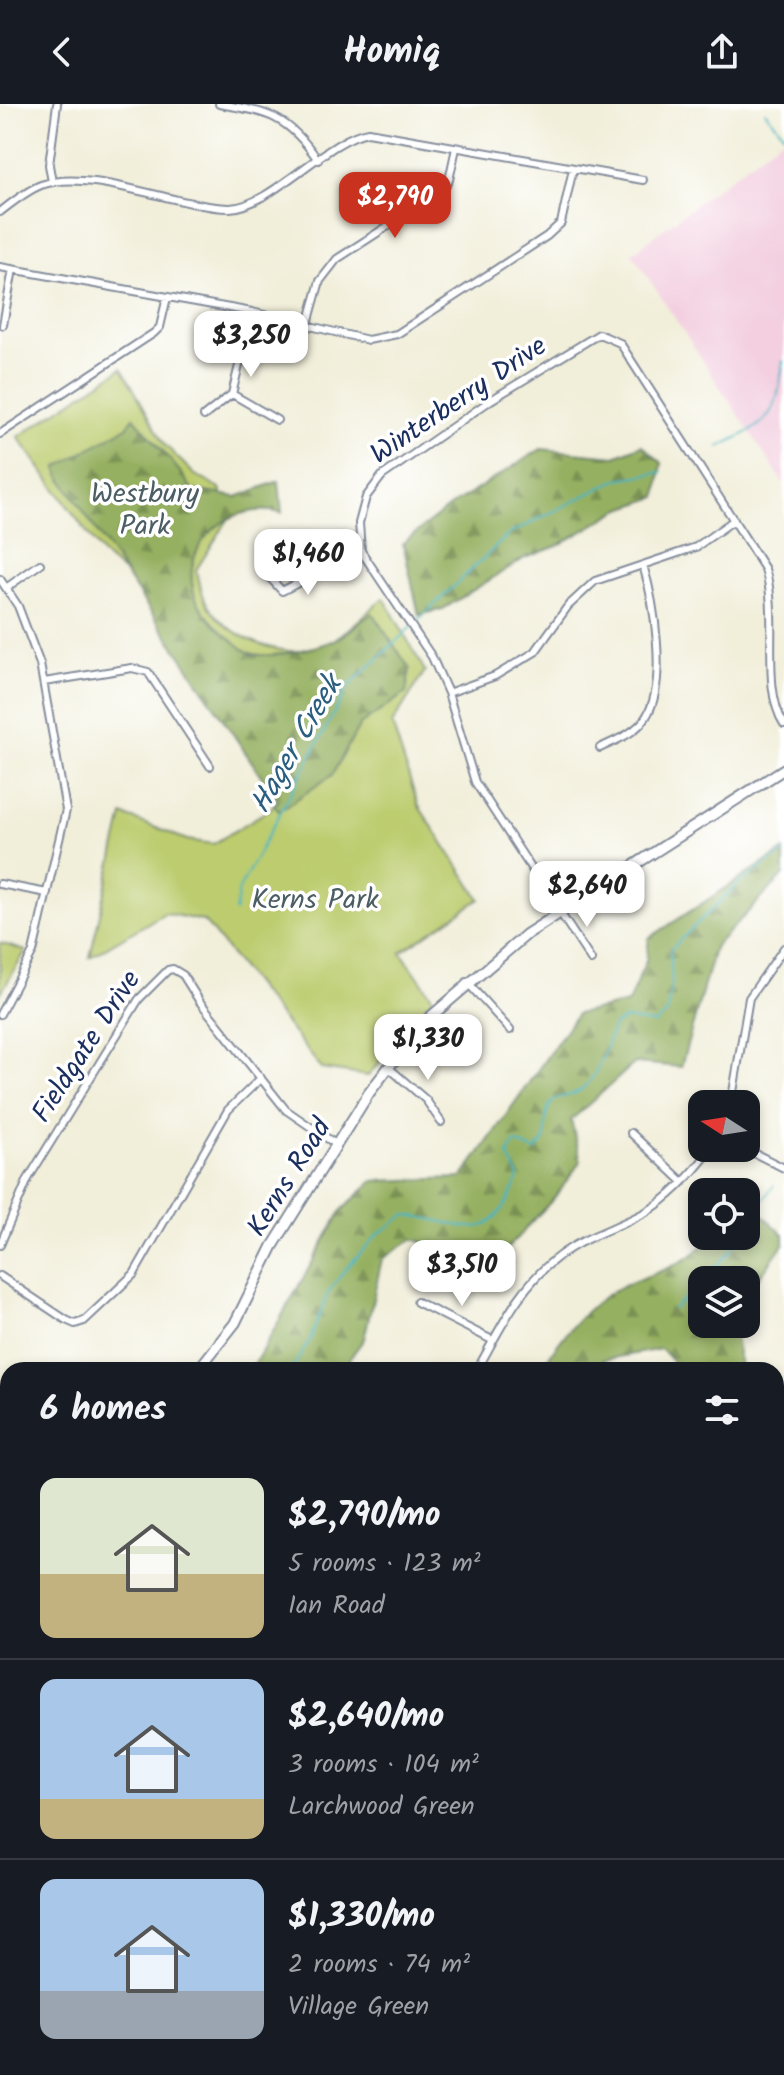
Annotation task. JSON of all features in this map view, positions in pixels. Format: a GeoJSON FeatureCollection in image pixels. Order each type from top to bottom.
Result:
{"type":"FeatureCollection","features":[{"type":"Feature","properties":{"kind":"street"},"geometry":{"type":"LineString","coordinates":[[52,182],[49,165],[57,104]]}},
{"type":"Feature","properties":{"kind":"street"},"geometry":{"type":"LineString","coordinates":[[219,104],[279,117],[303,138],[318,160]]}},
{"type":"Feature","properties":{"kind":"street"},"geometry":{"type":"LineString","coordinates":[[0,212],[28,192],[52,182],[77,181],[232,209],[289,180],[353,134],[368,132],[643,180]]}},
{"type":"Feature","properties":{"kind":"street"},"geometry":{"type":"LineString","coordinates":[[307,327],[320,281],[337,259],[442,191],[449,180],[456,148]]}},
{"type":"Feature","properties":{"kind":"street"},"geometry":{"type":"LineString","coordinates":[[0,267],[252,312],[368,340],[397,334],[547,236],[561,223],[573,169]]}},
{"type":"Feature","properties":{"kind":"street"},"geometry":{"type":"LineString","coordinates":[[3,325],[13,269]]}},
{"type":"Feature","properties":{"kind":"street"},"geometry":{"type":"LineString","coordinates":[[0,434],[154,333],[160,327],[167,297]]}},
{"type":"Feature","properties":{"kind":"street"},"geometry":{"type":"LineString","coordinates":[[204,416],[232,394],[252,312]]}},
{"type":"Feature","properties":{"kind":"street","name":"Winterberry Drive"},"geometry":{"type":"LineString","coordinates":[[361,551],[359,523],[366,497],[382,476],[491,400],[599,334],[620,343],[765,569],[773,594],[774,697],[784,724]]}},
{"type":"Feature","properties":{"kind":"street"},"geometry":{"type":"LineString","coordinates":[[232,394],[277,420]]}},
{"type":"Feature","properties":{"kind":"street"},"geometry":{"type":"LineString","coordinates":[[448,693],[513,667],[535,652],[568,606],[588,587],[616,572],[696,547],[734,520]]}},
{"type":"Feature","properties":{"kind":"street"},"geometry":{"type":"LineString","coordinates":[[263,570],[282,591],[361,551],[432,657],[448,693],[475,782],[591,960]]}},
{"type":"Feature","properties":{"kind":"street"},"geometry":{"type":"LineString","coordinates":[[6,588],[40,564]]}},
{"type":"Feature","properties":{"kind":"street"},"geometry":{"type":"LineString","coordinates":[[600,748],[633,730],[645,719],[652,706],[657,625],[643,565]]}},
{"type":"Feature","properties":{"kind":"street"},"geometry":{"type":"LineString","coordinates":[[0,579],[34,645],[44,682],[66,810],[33,952],[0,1014]]}},
{"type":"Feature","properties":{"kind":"street"},"geometry":{"type":"LineString","coordinates":[[44,682],[132,668],[148,672],[210,766]]}},
{"type":"Feature","properties":{"kind":"street","name":"Kerns Road"},"geometry":{"type":"LineString","coordinates":[[204,1362],[235,1323],[273,1246],[337,1145],[388,1067],[421,1025],[467,982],[527,934],[784,769]]}},
{"type":"Feature","properties":{"kind":"street"},"geometry":{"type":"LineString","coordinates":[[0,884],[47,893]]}},
{"type":"Feature","properties":{"kind":"street"},"geometry":{"type":"LineString","coordinates":[[733,1090],[749,998],[784,948]]}},
{"type":"Feature","properties":{"kind":"street","name":"Fieldgate Drive"},"geometry":{"type":"LineString","coordinates":[[0,1245],[28,1179],[139,999],[163,972],[173,969],[183,975],[200,1002],[286,1110],[337,1145]]}},
{"type":"Feature","properties":{"kind":"street"},"geometry":{"type":"LineString","coordinates":[[467,982],[510,1030]]}},
{"type":"Feature","properties":{"kind":"street"},"geometry":{"type":"LineString","coordinates":[[388,1067],[426,1100],[441,1122]]}},
{"type":"Feature","properties":{"kind":"street"},"geometry":{"type":"LineString","coordinates":[[0,1276],[66,1320],[75,1324],[84,1321],[134,1274],[228,1110],[261,1078]]}},
{"type":"Feature","properties":{"kind":"street"},"geometry":{"type":"LineString","coordinates":[[631,1133],[683,1182]]}},
{"type":"Feature","properties":{"kind":"street"},"geometry":{"type":"LineString","coordinates":[[760,1156],[784,1168]]}},
{"type":"Feature","properties":{"kind":"street"},"geometry":{"type":"LineString","coordinates":[[481,1362],[530,1284],[558,1257],[588,1238],[647,1211],[683,1182],[700,1162]]}},
{"type":"Feature","properties":{"kind":"street"},"geometry":{"type":"LineString","coordinates":[[417,1302],[492,1340]]}},
{"type":"Feature","properties":{"kind":"shaded area"},"geometry":{"type":"Polygon","coordinates":[[[784,137],[784,484],[632,253],[784,137]]]}},
{"type":"Feature","properties":{"kind":"green space","name":"Kerns Park"},"geometry":{"type":"Polygon","coordinates":[[[122,368],[165,445],[194,474],[220,489],[231,515],[196,570],[205,600],[225,624],[254,642],[271,648],[304,651],[334,640],[384,598],[425,671],[392,724],[418,805],[480,899],[401,952],[433,998],[368,1076],[322,1069],[203,921],[165,913],[90,957],[123,815],[187,840],[213,844],[270,809],[303,771],[188,627],[103,555],[18,437],[122,368]]]}},
{"type":"Feature","properties":{"kind":"green space","name":"Westbury Park"},"geometry":{"type":"Polygon","coordinates":[[[134,417],[192,490],[237,497],[279,481],[282,513],[265,510],[231,518],[204,539],[196,554],[192,571],[193,589],[197,601],[219,629],[248,652],[278,654],[332,641],[372,613],[410,669],[406,693],[360,725],[332,775],[279,811],[274,804],[278,801],[59,475],[58,467],[128,426],[134,417]]]}},
{"type":"Feature","properties":{"kind":"green space"},"geometry":{"type":"Polygon","coordinates":[[[642,445],[662,463],[657,497],[619,510],[557,546],[525,558],[443,609],[419,615],[403,543],[449,507],[541,449],[615,456],[642,445]]]}},
{"type":"Feature","properties":{"kind":"green space"},"geometry":{"type":"Polygon","coordinates":[[[784,850],[784,875],[715,946],[681,1067],[635,1063],[571,1120],[581,1161],[555,1197],[491,1266],[413,1239],[382,1259],[364,1339],[347,1362],[256,1362],[342,1210],[373,1181],[462,1178],[577,1014],[628,1003],[646,961],[649,938],[784,850]]]}},
{"type":"Feature","properties":{"kind":"green space"},"geometry":{"type":"Polygon","coordinates":[[[0,943],[26,951],[0,994],[0,943]]]}},
{"type":"Feature","properties":{"kind":"green space"},"geometry":{"type":"Polygon","coordinates":[[[760,1213],[784,1235],[784,1243],[760,1276],[760,1266],[688,1266],[688,1338],[735,1338],[740,1362],[673,1362],[661,1349],[602,1362],[546,1362],[575,1323],[600,1300],[613,1291],[687,1258],[697,1250],[760,1250],[760,1213]]]}},
{"type":"Feature","properties":{"kind":"waterway","name":"Hager Creek"},"geometry":{"type":"LineString","coordinates":[[765,111],[784,134]]}},
{"type":"Feature","properties":{"kind":"waterway","name":"Hager Creek"},"geometry":{"type":"LineString","coordinates":[[784,219],[784,276]]}},
{"type":"Feature","properties":{"kind":"waterway","name":"Hager Creek"},"geometry":{"type":"LineString","coordinates":[[719,447],[750,431],[768,416],[777,395],[783,361]]}},
{"type":"Feature","properties":{"kind":"waterway","name":"Hager Creek"},"geometry":{"type":"LineString","coordinates":[[235,912],[239,889],[348,687],[509,534],[618,479],[662,472]]}},
{"type":"Feature","properties":{"kind":"waterway"},"geometry":{"type":"LineString","coordinates":[[296,1362],[310,1340],[328,1293],[377,1235],[405,1215],[475,1227],[497,1216],[519,1177],[508,1155],[515,1142],[535,1151],[545,1140],[546,1120],[553,1101],[575,1093],[592,1078],[614,1025],[626,1019],[654,1024],[667,1014],[672,980],[670,950],[737,885],[784,852]]}},
{"type":"Feature","properties":{"kind":"waterway"},"geometry":{"type":"LineString","coordinates":[[760,1205],[774,1185]]}},
{"type":"Feature","properties":{"kind":"waterway"},"geometry":{"type":"LineString","coordinates":[[716,1266],[731,1250]]}},
{"type":"Feature","properties":{"kind":"waterway"},"geometry":{"type":"LineString","coordinates":[[673,1309],[688,1295]]}}]}
